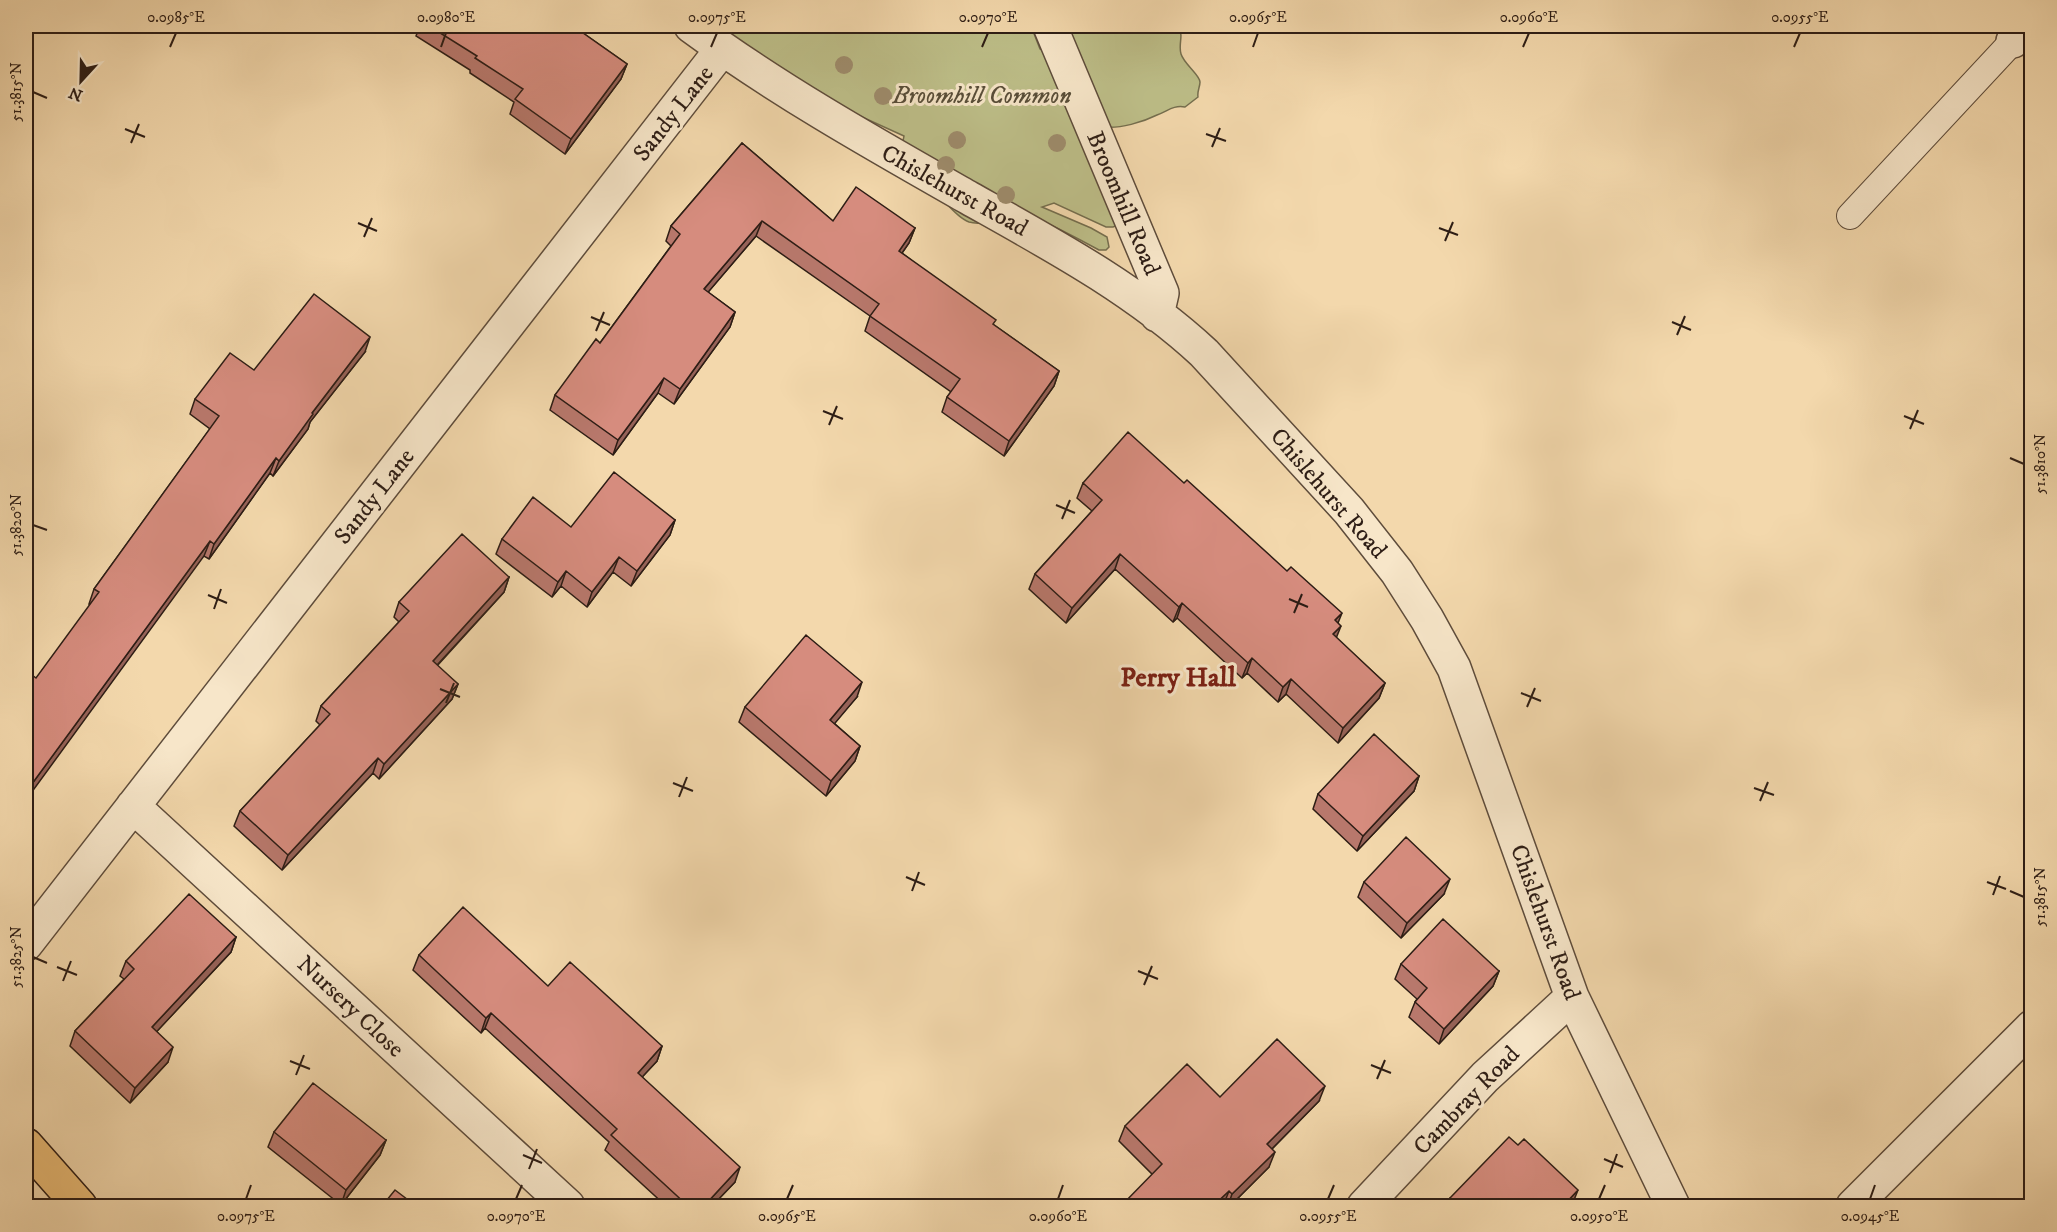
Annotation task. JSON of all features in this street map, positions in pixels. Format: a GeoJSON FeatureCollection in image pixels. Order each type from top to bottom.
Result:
{"type":"FeatureCollection","features":[{"type":"Feature","properties":{"kind":"main road"},"geometry":{"type":"LineString","coordinates":[[26,1144],[80,1206]]}},
{"type":"Feature","properties":{"kind":"street","name":"Chislehurst Road"},"geometry":{"type":"LineString","coordinates":[[691,26],[722,49],[871,143],[1058,248],[1181,332],[1204,353],[1349,511],[1397,572],[1427,619],[1454,668],[1572,997],[1673,1206]]}},
{"type":"Feature","properties":{"kind":"street","name":"Broomhill Road"},"geometry":{"type":"LineString","coordinates":[[1050,26],[1162,293],[1157,315]]}},
{"type":"Feature","properties":{"kind":"street","name":"Sandy Lane"},"geometry":{"type":"LineString","coordinates":[[26,944],[722,49]]}},
{"type":"Feature","properties":{"kind":"street","name":"Nursery Close"},"geometry":{"type":"LineString","coordinates":[[133,806],[568,1206]]}},
{"type":"Feature","properties":{"kind":"street","name":"Cambray Road"},"geometry":{"type":"LineString","coordinates":[[1364,1206],[1485,1077],[1572,997]]}},
{"type":"Feature","properties":{"kind":"street"},"geometry":{"type":"LineString","coordinates":[[1852,1206],[2031,1027]]}},
{"type":"Feature","properties":{"kind":"lane"},"geometry":{"type":"LineString","coordinates":[[1850,216],[2021,33]]}},
{"type":"Feature","properties":{"kind":"green space","name":"Broomhill Common"},"geometry":{"type":"Polygon","coordinates":[[[700,26],[1031,26],[1040,49],[1046,52],[1069,36],[1071,26],[1179,26],[1181,54],[1199,79],[1200,84],[1198,97],[1185,107],[1174,108],[1131,124],[1104,127],[1118,225],[1106,227],[1054,203],[1042,207],[1107,237],[1109,247],[1106,250],[1099,250],[1029,215],[1011,216],[983,223],[969,222],[961,218],[943,200],[902,146],[904,136],[785,82],[763,93],[725,71],[700,26]]]}},
{"type":"Feature","properties":{"kind":"building"},"geometry":{"type":"Polygon","coordinates":[[[429,26],[573,26],[627,64],[571,139],[515,99],[523,89],[475,58],[477,56],[429,26]]]}},
{"type":"Feature","properties":{"kind":"building"},"geometry":{"type":"Polygon","coordinates":[[[742,143],[833,221],[856,187],[915,228],[899,251],[996,320],[993,324],[1059,371],[1009,441],[947,397],[960,379],[870,316],[879,304],[762,221],[704,289],[735,312],[680,389],[664,378],[618,440],[555,395],[596,339],[600,343],[680,234],[671,226],[742,143]]]}},
{"type":"Feature","properties":{"kind":"building"},"geometry":{"type":"Polygon","coordinates":[[[314,294],[370,337],[279,461],[276,458],[214,544],[210,541],[26,792],[26,684],[32,675],[36,678],[99,592],[94,589],[219,416],[195,399],[230,353],[254,370],[314,294]]]}},
{"type":"Feature","properties":{"kind":"building"},"geometry":{"type":"Polygon","coordinates":[[[1128,432],[1184,483],[1187,480],[1287,571],[1291,567],[1342,613],[1335,620],[1341,626],[1333,634],[1385,683],[1343,728],[1291,679],[1283,687],[1252,658],[1248,663],[1182,603],[1179,607],[1120,554],[1072,608],[1035,574],[1102,500],[1083,483],[1128,432]]]}},
{"type":"Feature","properties":{"kind":"building"},"geometry":{"type":"Polygon","coordinates":[[[614,472],[675,520],[637,571],[619,557],[592,592],[566,571],[558,582],[502,539],[533,497],[571,527],[614,472]]]}},
{"type":"Feature","properties":{"kind":"building"},"geometry":{"type":"Polygon","coordinates":[[[462,534],[509,577],[433,661],[458,684],[384,764],[378,758],[288,855],[240,811],[330,714],[321,706],[409,611],[399,602],[462,534]]]}},
{"type":"Feature","properties":{"kind":"building"},"geometry":{"type":"Polygon","coordinates":[[[806,635],[862,682],[830,720],[860,746],[831,781],[745,707],[806,635]]]}},
{"type":"Feature","properties":{"kind":"building"},"geometry":{"type":"Polygon","coordinates":[[[1374,734],[1419,776],[1363,836],[1318,794],[1374,734]]]}},
{"type":"Feature","properties":{"kind":"building"},"geometry":{"type":"Polygon","coordinates":[[[1406,837],[1450,879],[1407,923],[1364,882],[1406,837]]]}},
{"type":"Feature","properties":{"kind":"building"},"geometry":{"type":"Polygon","coordinates":[[[189,894],[236,937],[152,1027],[173,1047],[135,1088],[75,1031],[134,969],[126,961],[189,894]]]}},
{"type":"Feature","properties":{"kind":"building"},"geometry":{"type":"Polygon","coordinates":[[[463,907],[548,986],[570,962],[662,1046],[638,1073],[740,1167],[704,1206],[688,1206],[611,1135],[617,1129],[491,1013],[486,1018],[419,955],[463,907]]]}},
{"type":"Feature","properties":{"kind":"building"},"geometry":{"type":"Polygon","coordinates":[[[1443,919],[1499,971],[1444,1029],[1415,1002],[1427,988],[1401,964],[1443,919]]]}},
{"type":"Feature","properties":{"kind":"building"},"geometry":{"type":"Polygon","coordinates":[[[1277,1039],[1325,1086],[1267,1144],[1275,1152],[1232,1194],[1229,1191],[1213,1206],[1121,1206],[1162,1164],[1125,1126],[1187,1064],[1220,1097],[1277,1039]]]}},
{"type":"Feature","properties":{"kind":"building"},"geometry":{"type":"Polygon","coordinates":[[[313,1083],[386,1140],[346,1190],[274,1132],[313,1083]]]}},
{"type":"Feature","properties":{"kind":"building"},"geometry":{"type":"Polygon","coordinates":[[[1509,1137],[1518,1145],[1524,1139],[1578,1190],[1563,1206],[1459,1206],[1450,1198],[1509,1137]]]}},
{"type":"Feature","properties":{"kind":"building"},"geometry":{"type":"Polygon","coordinates":[[[395,1190],[416,1206],[382,1206],[395,1190]]]}},
{"type":"Feature","properties":{"kind":"district","name":"Perry Hall"},"geometry":{"type":"Point","coordinates":[1178,677]}}]}
